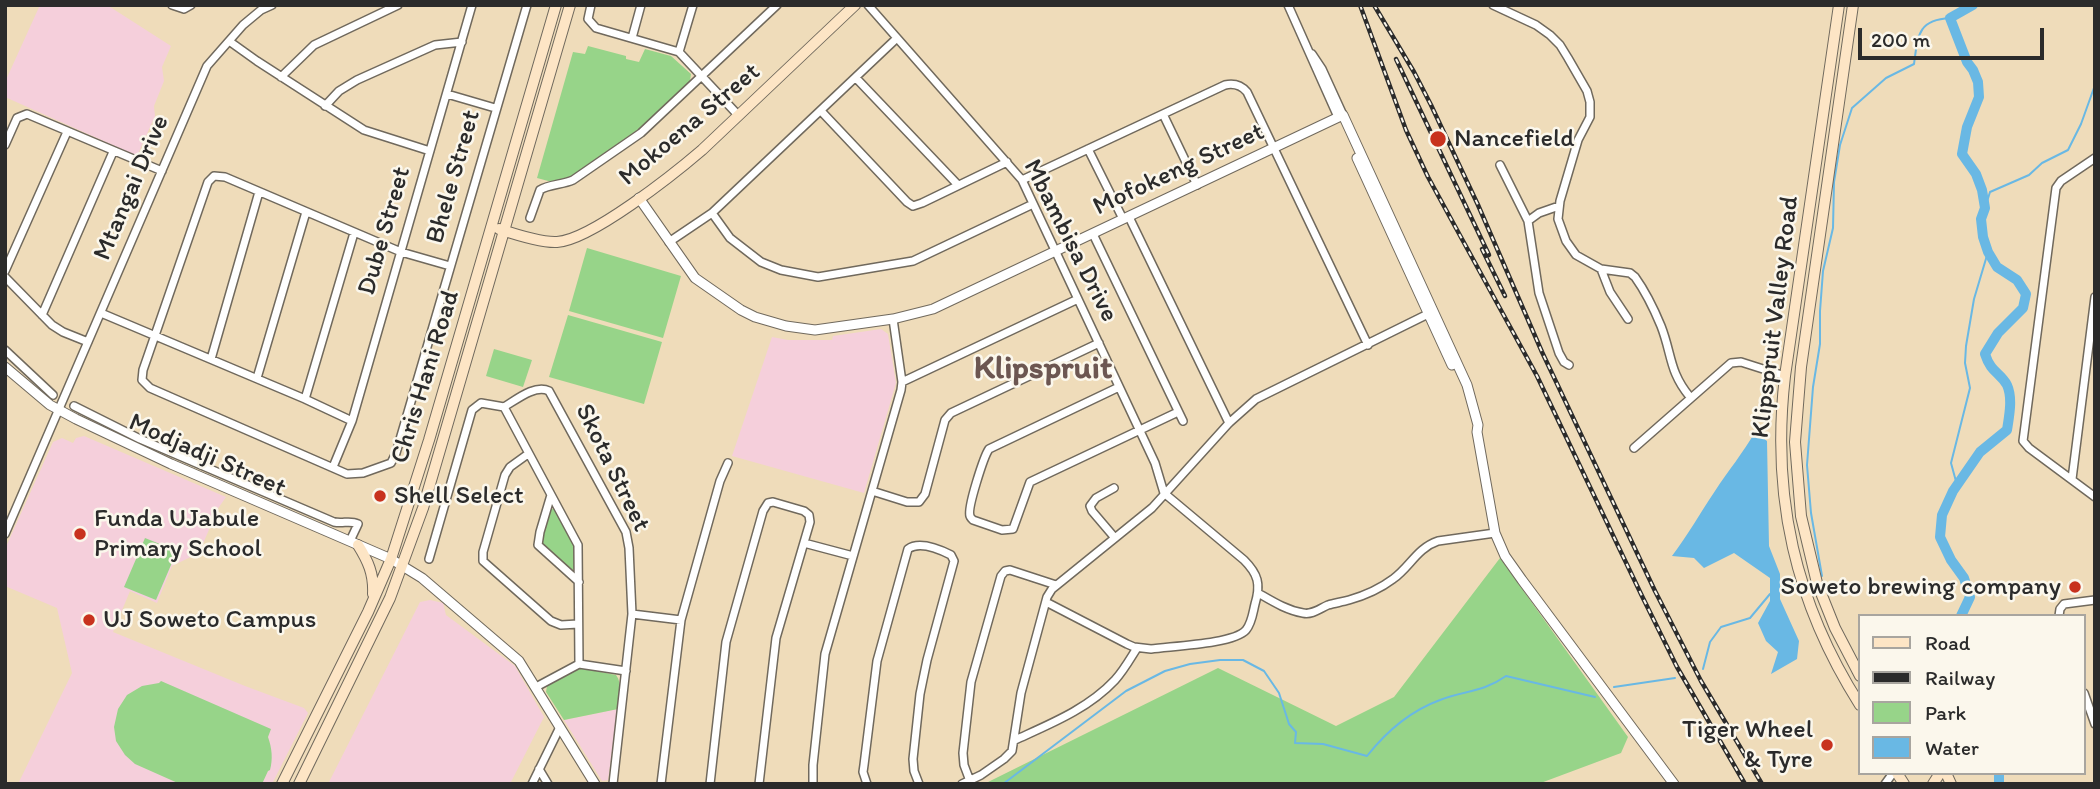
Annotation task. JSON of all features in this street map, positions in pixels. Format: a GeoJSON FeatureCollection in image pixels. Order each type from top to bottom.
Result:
{"type":"FeatureCollection","features":[{"type":"Feature","properties":{"kind":"main road","name":"Chris Hani Road"},"geometry":{"type":"LineString","coordinates":[[282,784],[391,559],[418,480],[556,5]]}},
{"type":"Feature","properties":{"kind":"main road","name":"Chris Hani Road"},"geometry":{"type":"LineString","coordinates":[[299,784],[366,649],[403,565],[435,470],[570,5]]}},
{"type":"Feature","properties":{"kind":"main road","name":"Mokoena Street"},"geometry":{"type":"LineString","coordinates":[[492,227],[549,242],[564,241],[598,225],[677,171],[855,5]]}},
{"type":"Feature","properties":{"kind":"main road","name":"Klipspruit Valley Road"},"geometry":{"type":"LineString","coordinates":[[1839,5],[1785,376],[1780,451],[1790,538],[1804,592],[1839,671],[1858,702]]}},
{"type":"Feature","properties":{"kind":"main road","name":"Klipspruit Valley Road"},"geometry":{"type":"LineString","coordinates":[[1853,5],[1801,367],[1795,442],[1801,516],[1817,583],[1835,628],[1858,673]]}},
{"type":"Feature","properties":{"kind":"main road"},"geometry":{"type":"LineString","coordinates":[[354,543],[367,560],[373,575],[372,602]]}},
{"type":"Feature","properties":{"kind":"street"},"geometry":{"type":"LineString","coordinates":[[172,5],[184,9],[191,5]]}},
{"type":"Feature","properties":{"kind":"street","name":"Mtangai Drive"},"geometry":{"type":"LineString","coordinates":[[5,534],[207,66],[251,18],[272,5]]}},
{"type":"Feature","properties":{"kind":"street"},"geometry":{"type":"LineString","coordinates":[[281,77],[314,45],[398,5]]}},
{"type":"Feature","properties":{"kind":"street","name":"Dube Street"},"geometry":{"type":"LineString","coordinates":[[333,467],[352,421],[472,5]]}},
{"type":"Feature","properties":{"kind":"street","name":"Bhele Street"},"geometry":{"type":"LineString","coordinates":[[333,467],[353,475],[387,465],[393,460],[527,5]]}},
{"type":"Feature","properties":{"kind":"street"},"geometry":{"type":"LineString","coordinates":[[632,38],[641,5]]}},
{"type":"Feature","properties":{"kind":"street"},"geometry":{"type":"LineString","coordinates":[[679,52],[693,5]]}},
{"type":"Feature","properties":{"kind":"street"},"geometry":{"type":"LineString","coordinates":[[530,218],[540,190],[546,186],[561,185],[579,176],[641,133],[777,5]]}},
{"type":"Feature","properties":{"kind":"street","name":"Mbambisa Drive"},"geometry":{"type":"LineString","coordinates":[[868,5],[1022,180],[1159,472],[1164,493]]}},
{"type":"Feature","properties":{"kind":"street"},"geometry":{"type":"LineString","coordinates":[[1288,5],[1311,54],[1322,69],[1340,116],[1466,396],[1478,432]]}},
{"type":"Feature","properties":{"kind":"street"},"geometry":{"type":"LineString","coordinates":[[1493,5],[1536,25],[1550,35],[1560,45],[1587,90],[1590,117],[1578,140],[1559,206],[1558,219],[1572,249],[1583,260],[1601,270],[1635,276],[1661,327],[1677,379],[1690,397]]}},
{"type":"Feature","properties":{"kind":"street"},"geometry":{"type":"LineString","coordinates":[[590,8],[588,19],[596,28],[679,52],[738,115]]}},
{"type":"Feature","properties":{"kind":"street"},"geometry":{"type":"LineString","coordinates":[[669,242],[712,213],[897,38]]}},
{"type":"Feature","properties":{"kind":"street"},"geometry":{"type":"LineString","coordinates":[[229,41],[364,131],[430,151]]}},
{"type":"Feature","properties":{"kind":"street"},"geometry":{"type":"LineString","coordinates":[[325,106],[339,91],[357,80],[435,45],[462,42]]}},
{"type":"Feature","properties":{"kind":"street"},"geometry":{"type":"LineString","coordinates":[[856,78],[958,185]]}},
{"type":"Feature","properties":{"kind":"street"},"geometry":{"type":"LineString","coordinates":[[1022,180],[1225,85],[1237,85],[1247,92],[1368,345]]}},
{"type":"Feature","properties":{"kind":"street"},"geometry":{"type":"LineString","coordinates":[[447,94],[495,108]]}},
{"type":"Feature","properties":{"kind":"street"},"geometry":{"type":"LineString","coordinates":[[821,111],[910,205],[918,205],[1007,162]]}},
{"type":"Feature","properties":{"kind":"street"},"geometry":{"type":"LineString","coordinates":[[5,145],[18,118],[27,114],[162,171]]}},
{"type":"Feature","properties":{"kind":"street"},"geometry":{"type":"LineString","coordinates":[[1163,114],[1197,185]]}},
{"type":"Feature","properties":{"kind":"street"},"geometry":{"type":"LineString","coordinates":[[1340,116],[1463,374],[1474,407],[1494,533],[1499,545],[1510,564],[1674,784]]}},
{"type":"Feature","properties":{"kind":"street","name":"Mofokeng Street"},"geometry":{"type":"LineString","coordinates":[[639,198],[695,278],[755,317],[786,326],[815,330],[933,309],[1340,116]]}},
{"type":"Feature","properties":{"kind":"street"},"geometry":{"type":"LineString","coordinates":[[5,271],[67,132]]}},
{"type":"Feature","properties":{"kind":"street"},"geometry":{"type":"LineString","coordinates":[[1088,149],[1230,423]]}},
{"type":"Feature","properties":{"kind":"street"},"geometry":{"type":"LineString","coordinates":[[42,315],[113,152]]}},
{"type":"Feature","properties":{"kind":"street"},"geometry":{"type":"LineString","coordinates":[[2095,158],[2061,181],[2056,188],[2023,440],[2029,448],[2095,497]]}},
{"type":"Feature","properties":{"kind":"street"},"geometry":{"type":"LineString","coordinates":[[1500,165],[1528,221],[1540,298],[1562,359],[1569,365]]}},
{"type":"Feature","properties":{"kind":"street"},"geometry":{"type":"LineString","coordinates":[[333,467],[150,388],[142,380],[143,370],[208,182],[217,176],[225,177],[401,252],[450,266]]}},
{"type":"Feature","properties":{"kind":"street"},"geometry":{"type":"LineString","coordinates":[[211,359],[259,192]]}},
{"type":"Feature","properties":{"kind":"street"},"geometry":{"type":"LineString","coordinates":[[712,213],[730,238],[761,262],[781,270],[818,277],[913,261],[1033,204]]}},
{"type":"Feature","properties":{"kind":"street"},"geometry":{"type":"LineString","coordinates":[[1528,221],[1539,213],[1559,206]]}},
{"type":"Feature","properties":{"kind":"street"},"geometry":{"type":"LineString","coordinates":[[257,378],[306,212]]}},
{"type":"Feature","properties":{"kind":"street"},"geometry":{"type":"LineString","coordinates":[[304,399],[354,233]]}},
{"type":"Feature","properties":{"kind":"street"},"geometry":{"type":"LineString","coordinates":[[1093,234],[1182,421]]}},
{"type":"Feature","properties":{"kind":"street"},"geometry":{"type":"LineString","coordinates":[[1601,270],[1610,292],[1628,319]]}},
{"type":"Feature","properties":{"kind":"street"},"geometry":{"type":"LineString","coordinates":[[5,277],[42,315],[63,332],[89,342]]}},
{"type":"Feature","properties":{"kind":"street"},"geometry":{"type":"LineString","coordinates":[[2073,479],[2095,297]]}},
{"type":"Feature","properties":{"kind":"street"},"geometry":{"type":"LineString","coordinates":[[902,382],[1078,299]]}},
{"type":"Feature","properties":{"kind":"street"},"geometry":{"type":"LineString","coordinates":[[101,313],[352,421]]}},
{"type":"Feature","properties":{"kind":"street"},"geometry":{"type":"LineString","coordinates":[[1056,585],[1010,570],[1001,576],[971,682],[963,753],[966,782],[1004,759],[1012,751],[1021,693],[1046,602],[1056,585],[1152,508],[1230,423],[1260,396],[1429,314]]}},
{"type":"Feature","properties":{"kind":"street"},"geometry":{"type":"LineString","coordinates":[[813,784],[824,664],[902,382],[893,318]]}},
{"type":"Feature","properties":{"kind":"street"},"geometry":{"type":"LineString","coordinates":[[872,491],[907,502],[919,502],[925,494],[945,420],[951,412],[1098,343]]}},
{"type":"Feature","properties":{"kind":"street"},"geometry":{"type":"LineString","coordinates":[[5,350],[53,395]]}},
{"type":"Feature","properties":{"kind":"street"},"geometry":{"type":"LineString","coordinates":[[1634,448],[1727,365],[1741,362],[1785,376]]}},
{"type":"Feature","properties":{"kind":"street","name":"Modjadji Street"},"geometry":{"type":"LineString","coordinates":[[5,367],[59,410],[403,565]]}},
{"type":"Feature","properties":{"kind":"street"},"geometry":{"type":"LineString","coordinates":[[14,375],[22,367]]}},
{"type":"Feature","properties":{"kind":"street"},"geometry":{"type":"LineString","coordinates":[[1119,387],[989,449],[984,457],[971,505],[969,514],[973,520],[1002,530],[1013,529],[1030,482],[1178,412]]}},
{"type":"Feature","properties":{"kind":"street","name":"Skota Street"},"geometry":{"type":"LineString","coordinates":[[504,407],[536,389],[549,390],[626,532],[632,614],[613,784]]}},
{"type":"Feature","properties":{"kind":"street"},"geometry":{"type":"LineString","coordinates":[[429,559],[472,410],[481,403],[504,407],[578,545],[579,664]]}},
{"type":"Feature","properties":{"kind":"street"},"geometry":{"type":"LineString","coordinates":[[74,406],[138,444],[334,522],[358,524],[354,543]]}},
{"type":"Feature","properties":{"kind":"street"},"geometry":{"type":"LineString","coordinates":[[528,454],[510,467],[505,475],[483,552],[483,561],[551,621],[561,625],[578,624]]}},
{"type":"Feature","properties":{"kind":"street"},"geometry":{"type":"LineString","coordinates":[[661,784],[681,620],[720,481],[728,463]]}},
{"type":"Feature","properties":{"kind":"street"},"geometry":{"type":"LineString","coordinates":[[1114,488],[1096,498],[1090,506],[1091,511],[1115,538]]}},
{"type":"Feature","properties":{"kind":"street"},"geometry":{"type":"LineString","coordinates":[[1046,602],[1137,648],[1151,649],[1233,638],[1244,632],[1249,626],[1258,593],[1257,577],[1250,566],[1164,493]]}},
{"type":"Feature","properties":{"kind":"street"},"geometry":{"type":"LineString","coordinates":[[551,495],[538,545],[579,582]]}},
{"type":"Feature","properties":{"kind":"street"},"geometry":{"type":"LineString","coordinates":[[710,784],[728,634],[762,511],[772,502],[807,512],[810,522],[776,638],[759,784]]}},
{"type":"Feature","properties":{"kind":"street"},"geometry":{"type":"LineString","coordinates":[[1258,593],[1282,607],[1301,613],[1312,613],[1329,605],[1351,600],[1387,583],[1395,578],[1421,549],[1430,544],[1494,533]]}},
{"type":"Feature","properties":{"kind":"street"},"geometry":{"type":"LineString","coordinates":[[804,543],[853,556]]}},
{"type":"Feature","properties":{"kind":"street"},"geometry":{"type":"LineString","coordinates":[[867,784],[863,772],[875,669],[908,549],[919,545],[947,552],[954,558],[920,695],[913,759],[919,784]]}},
{"type":"Feature","properties":{"kind":"street"},"geometry":{"type":"LineString","coordinates":[[403,565],[513,655],[536,687],[595,784]]}},
{"type":"Feature","properties":{"kind":"street"},"geometry":{"type":"LineString","coordinates":[[2059,614],[2064,604],[2095,600]]}},
{"type":"Feature","properties":{"kind":"street"},"geometry":{"type":"LineString","coordinates":[[632,614],[681,620]]}},
{"type":"Feature","properties":{"kind":"street"},"geometry":{"type":"LineString","coordinates":[[1015,740],[1060,720],[1098,695],[1114,681],[1137,648]]}},
{"type":"Feature","properties":{"kind":"street"},"geometry":{"type":"LineString","coordinates":[[536,687],[579,664],[626,671]]}},
{"type":"Feature","properties":{"kind":"street"},"geometry":{"type":"LineString","coordinates":[[2086,698],[2095,724]]}},
{"type":"Feature","properties":{"kind":"street"},"geometry":{"type":"LineString","coordinates":[[532,784],[560,727]]}},
{"type":"Feature","properties":{"kind":"street"},"geometry":{"type":"LineString","coordinates":[[540,769],[548,784]]}},
{"type":"Feature","properties":{"kind":"shaded area"},"geometry":{"type":"Polygon","coordinates":[[[40,5],[107,5],[171,46],[162,67],[164,81],[154,106],[155,116],[137,156],[5,97],[5,82],[40,5]]]}},
{"type":"Feature","properties":{"kind":"shaded area"},"geometry":{"type":"Polygon","coordinates":[[[881,329],[888,334],[896,383],[864,493],[732,456],[772,337],[788,340],[832,340],[833,336],[881,329]]]}},
{"type":"Feature","properties":{"kind":"shaded area","name":"UJ Soweto Campus"},"geometry":{"type":"Polygon","coordinates":[[[84,436],[226,497],[210,520],[211,525],[199,553],[172,566],[157,603],[130,591],[113,632],[304,708],[308,713],[272,784],[18,784],[72,673],[57,608],[5,586],[5,549],[53,442],[62,438],[73,443],[76,438],[84,436]]]}},
{"type":"Feature","properties":{"kind":"shaded area"},"geometry":{"type":"Polygon","coordinates":[[[430,600],[443,603],[446,615],[515,666],[544,717],[510,784],[328,784],[420,602],[430,600]]]}},
{"type":"Feature","properties":{"kind":"shaded area"},"geometry":{"type":"Polygon","coordinates":[[[618,709],[608,780],[602,781],[564,720],[618,709]]]}},
{"type":"Feature","properties":{"kind":"green space"},"geometry":{"type":"Polygon","coordinates":[[[588,46],[639,62],[645,49],[671,56],[691,74],[690,81],[646,124],[570,177],[552,182],[537,178],[573,52],[585,54],[588,46]]]}},
{"type":"Feature","properties":{"kind":"green space"},"geometry":{"type":"Polygon","coordinates":[[[587,248],[681,276],[663,338],[569,311],[587,248]]]}},
{"type":"Feature","properties":{"kind":"green space"},"geometry":{"type":"Polygon","coordinates":[[[568,315],[662,342],[644,404],[549,377],[568,315]]]}},
{"type":"Feature","properties":{"kind":"green space"},"geometry":{"type":"Polygon","coordinates":[[[494,349],[532,360],[523,387],[486,376],[494,349]]]}},
{"type":"Feature","properties":{"kind":"green space"},"geometry":{"type":"Polygon","coordinates":[[[551,509],[555,509],[576,548],[575,569],[571,570],[542,546],[540,541],[551,509]]]}},
{"type":"Feature","properties":{"kind":"green space"},"geometry":{"type":"Polygon","coordinates":[[[145,538],[177,551],[156,600],[124,587],[145,538]]]}},
{"type":"Feature","properties":{"kind":"green space"},"geometry":{"type":"Polygon","coordinates":[[[1500,558],[1628,737],[1621,753],[1538,784],[984,784],[1218,668],[1336,726],[1394,697],[1500,558]]]}},
{"type":"Feature","properties":{"kind":"green space"},"geometry":{"type":"Polygon","coordinates":[[[580,668],[616,675],[620,687],[618,709],[564,720],[546,692],[547,686],[580,668]]]}},
{"type":"Feature","properties":{"kind":"green space"},"geometry":{"type":"Polygon","coordinates":[[[161,681],[271,729],[268,737],[272,754],[271,766],[262,784],[180,784],[135,764],[125,755],[116,741],[114,727],[118,709],[127,695],[142,686],[161,681]]]}},
{"type":"Feature","properties":{"kind":"water"},"geometry":{"type":"Polygon","coordinates":[[[1755,432],[1767,441],[1769,546],[1780,574],[1780,599],[1799,641],[1797,659],[1771,674],[1778,652],[1766,641],[1758,623],[1770,601],[1770,578],[1734,553],[1704,568],[1694,558],[1672,556],[1755,432]]]}},
{"type":"Feature","properties":{"kind":"waterway"},"geometry":{"type":"LineString","coordinates":[[1962,614],[1970,597],[1964,578],[1951,560],[1940,537],[1942,515],[1953,491],[1980,452],[2007,430],[2009,390],[1985,354],[1998,333],[2023,308],[2026,294],[2017,280],[1997,267],[1988,252],[1981,219],[1985,208],[1982,190],[1976,174],[1962,154],[1967,127],[1979,97],[1978,82],[1950,18],[1973,5]]}},
{"type":"Feature","properties":{"kind":"waterway"},"geometry":{"type":"LineString","coordinates":[[1822,576],[1811,513],[1807,465],[1813,387],[1820,344],[1823,271],[1833,228],[1834,182],[1840,145],[1852,108],[1886,78],[1914,64],[1918,38],[1925,26],[1939,19],[1950,18]]}},
{"type":"Feature","properties":{"kind":"waterway"},"geometry":{"type":"LineString","coordinates":[[1985,208],[1990,192],[2029,175],[2042,163],[2068,150],[2095,85]]}},
{"type":"Feature","properties":{"kind":"waterway"},"geometry":{"type":"LineString","coordinates":[[1957,485],[1951,463],[1970,388],[1965,363],[1966,346],[1974,299],[1988,252]]}},
{"type":"Feature","properties":{"kind":"waterway"},"geometry":{"type":"LineString","coordinates":[[1778,590],[1795,585]]}},
{"type":"Feature","properties":{"kind":"waterway"},"geometry":{"type":"LineString","coordinates":[[1703,669],[1710,642],[1721,627],[1750,618],[1770,594]]}},
{"type":"Feature","properties":{"kind":"waterway"},"geometry":{"type":"LineString","coordinates":[[1003,784],[1126,691],[1165,671],[1190,664],[1243,660],[1264,671],[1279,693],[1289,724],[1296,732],[1295,743],[1323,744],[1367,756],[1391,731],[1419,710],[1449,697],[1489,686],[1506,676],[1595,697]]}},
{"type":"Feature","properties":{"kind":"waterway"},"geometry":{"type":"LineString","coordinates":[[1614,687],[1675,678]]}},
{"type":"Feature","properties":{"kind":"waterway"},"geometry":{"type":"LineString","coordinates":[[1999,775],[1999,784]]}},
{"type":"Feature","properties":{"kind":"railway"},"geometry":{"type":"LineString","coordinates":[[1360,5],[1406,130],[1428,177],[1537,376],[1677,667],[1745,784]]}},
{"type":"Feature","properties":{"kind":"railway"},"geometry":{"type":"LineString","coordinates":[[1374,5],[1431,105],[1542,352],[1655,591],[1701,681],[1762,784]]}},
{"type":"Feature","properties":{"kind":"railway"},"geometry":{"type":"LineString","coordinates":[[1396,59],[1489,255]]}},
{"type":"Feature","properties":{"kind":"railway"},"geometry":{"type":"LineString","coordinates":[[1482,249],[1505,296]]}},
{"type":"Feature","properties":{"kind":"place","name":"Nancefield"},"geometry":{"type":"Point","coordinates":[1438,139]}},
{"type":"Feature","properties":{"kind":"place","name":"Shell Select"},"geometry":{"type":"Point","coordinates":[380,496]}},
{"type":"Feature","properties":{"kind":"place","name":"Funda UJabule Primary School"},"geometry":{"type":"Point","coordinates":[80,534]}},
{"type":"Feature","properties":{"kind":"place","name":"Soweto brewing company"},"geometry":{"type":"Point","coordinates":[2075,587]}},
{"type":"Feature","properties":{"kind":"place","name":"UJ Soweto Campus"},"geometry":{"type":"Point","coordinates":[89,620]}},
{"type":"Feature","properties":{"kind":"place","name":"Tiger Wheel & Tyre"},"geometry":{"type":"Point","coordinates":[1827,745]}},
{"type":"Feature","properties":{"kind":"district","name":"Klipspruit"},"geometry":{"type":"Point","coordinates":[1043,370]}}]}
